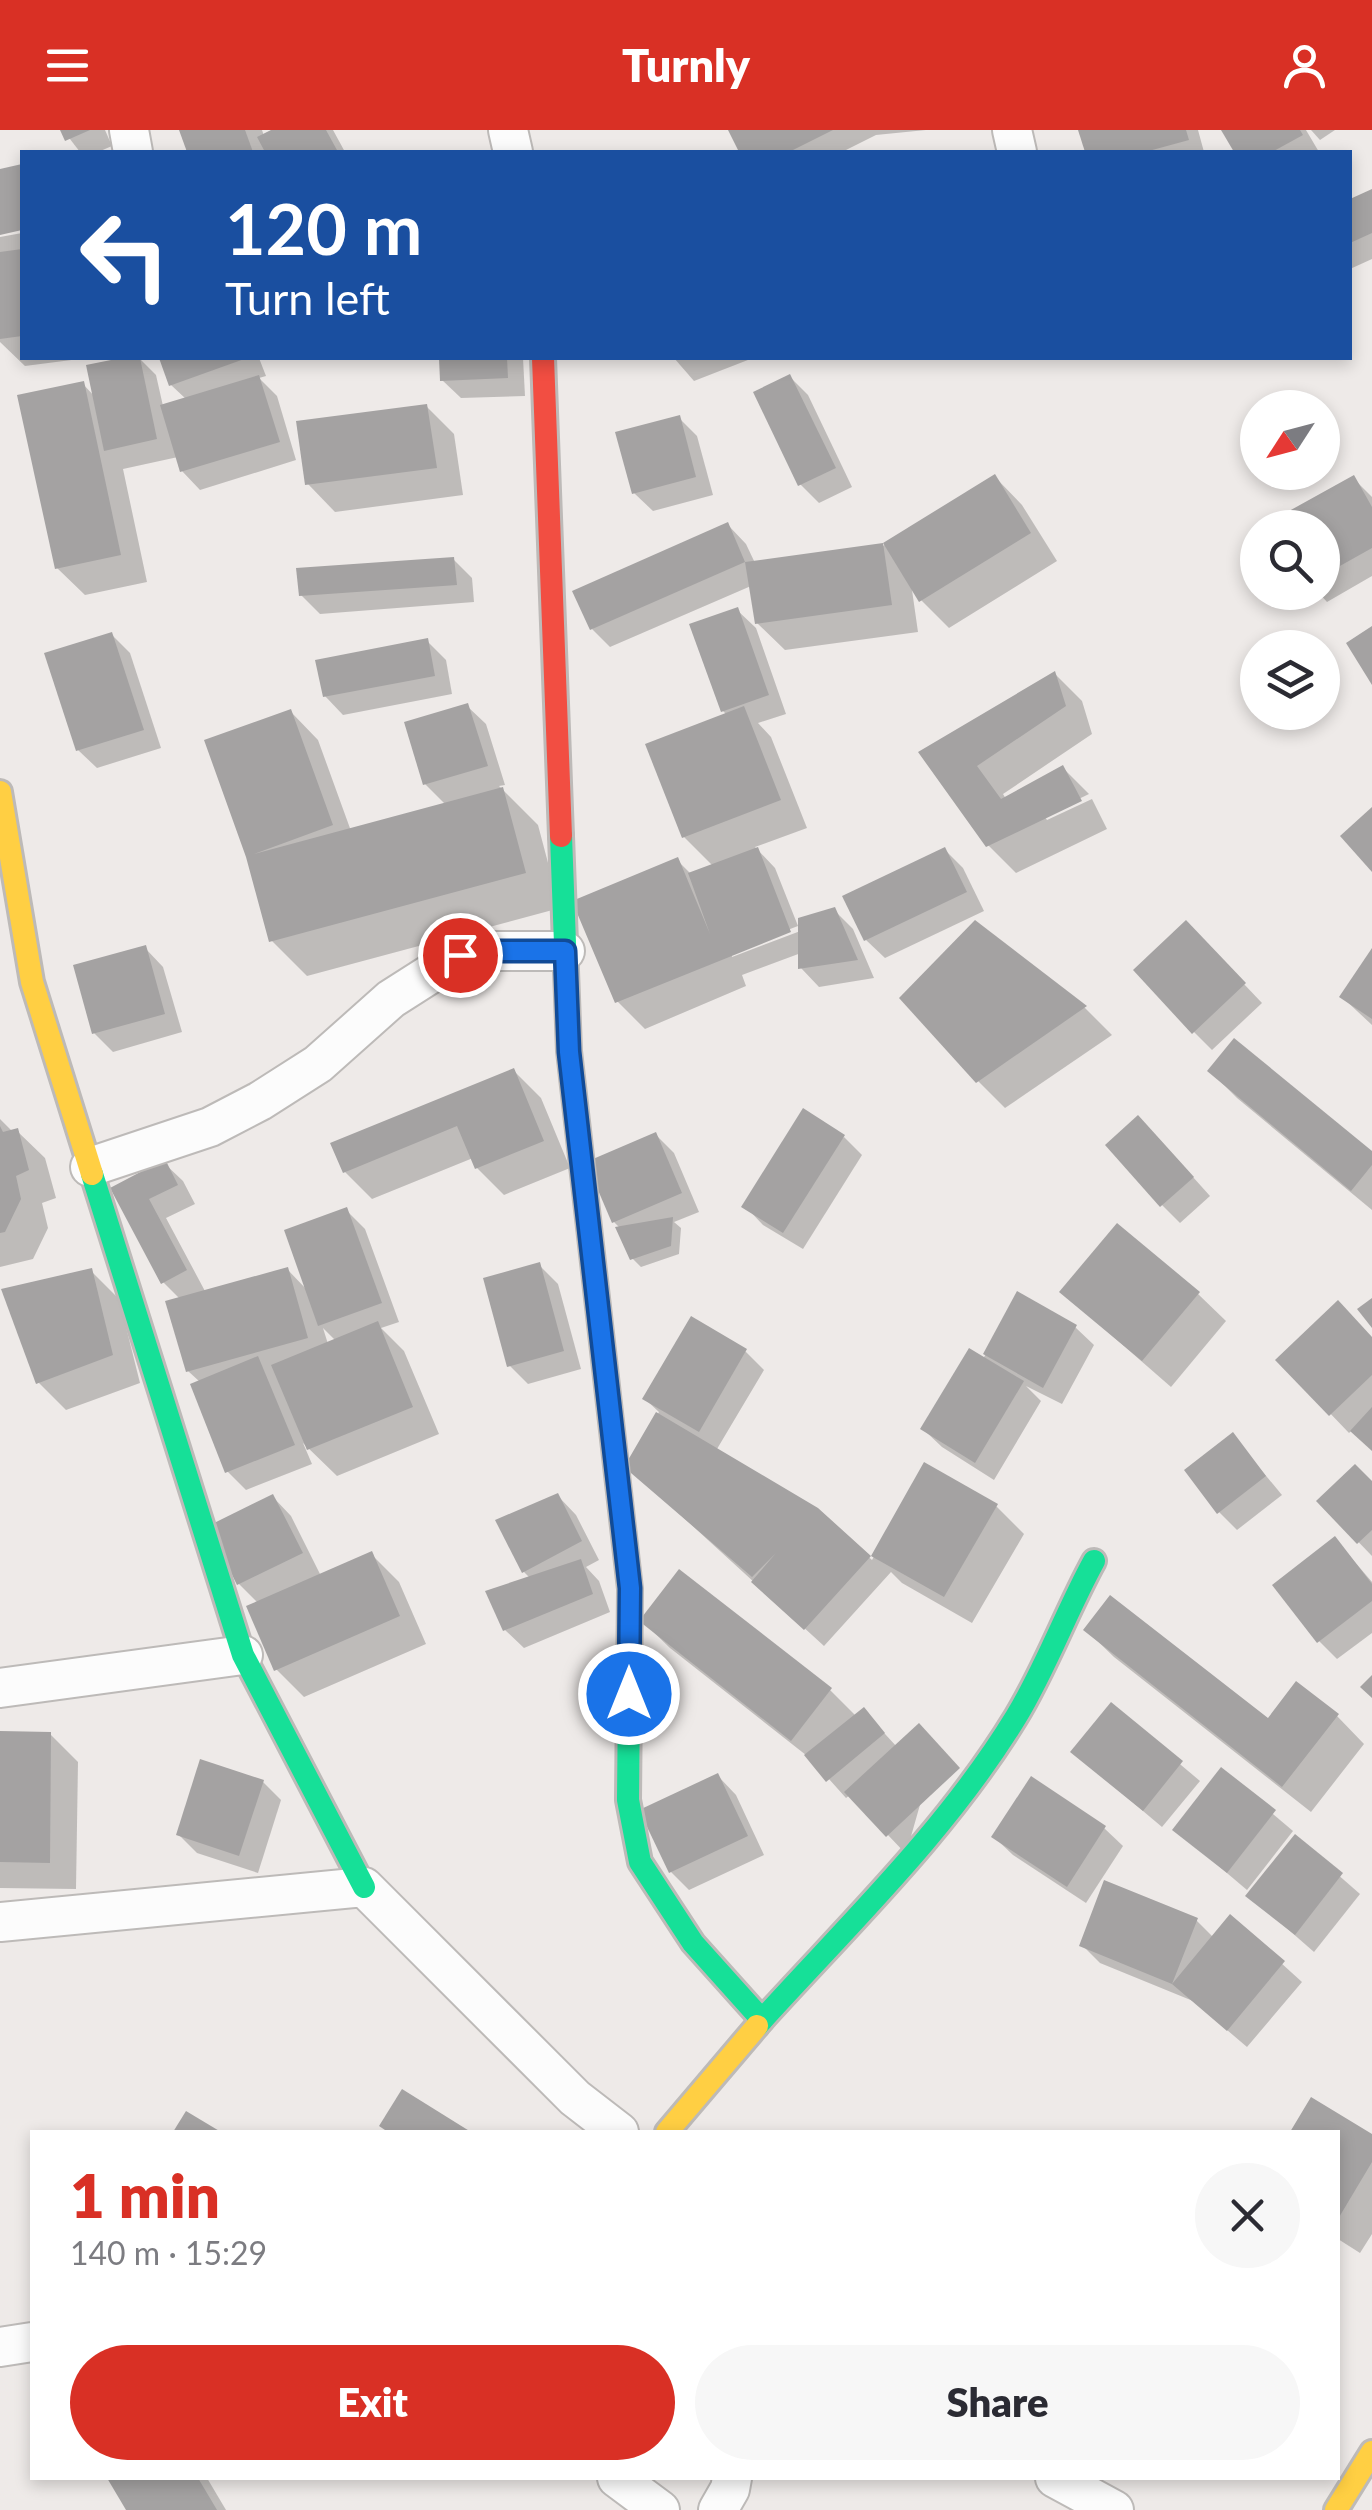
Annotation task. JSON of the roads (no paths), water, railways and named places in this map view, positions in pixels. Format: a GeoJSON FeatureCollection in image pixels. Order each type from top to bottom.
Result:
{"type":"FeatureCollection","features":[{"type":"Feature","properties":{"kind":"street"},"geometry":{"type":"LineString","coordinates":[[543,360],[569,1052],[630,1588],[628,1800],[640,1862],[693,1943],[762,2020]]}},
{"type":"Feature","properties":{"kind":"street"},"geometry":{"type":"LineString","coordinates":[[0,792],[16,986],[90,1166],[243,1655],[364,1887],[575,2098],[616,2130]]}},
{"type":"Feature","properties":{"kind":"street"},"geometry":{"type":"LineString","coordinates":[[90,1166],[210,1127],[260,1101],[318,1064],[391,999],[460,955],[565,951]]}},
{"type":"Feature","properties":{"kind":"street"},"geometry":{"type":"LineString","coordinates":[[669,2130],[949,1810],[1016,1716],[1094,1561]]}},
{"type":"Feature","properties":{"kind":"street"},"geometry":{"type":"LineString","coordinates":[[0,1688],[243,1655]]}},
{"type":"Feature","properties":{"kind":"street"},"geometry":{"type":"LineString","coordinates":[[0,1922],[364,1887]]}},
{"type":"Feature","properties":{"kind":"street"},"geometry":{"type":"LineString","coordinates":[[0,2347],[30,2342]]}},
{"type":"Feature","properties":{"kind":"street"},"geometry":{"type":"LineString","coordinates":[[1336,2510],[1372,2452]]}},
{"type":"Feature","properties":{"kind":"street"},"geometry":{"type":"LineString","coordinates":[[621,2480],[660,2510]]}},
{"type":"Feature","properties":{"kind":"street"},"geometry":{"type":"LineString","coordinates":[[718,2510],[732,2480]]}},
{"type":"Feature","properties":{"kind":"street"},"geometry":{"type":"LineString","coordinates":[[1059,2480],[1114,2510]]}}]}
